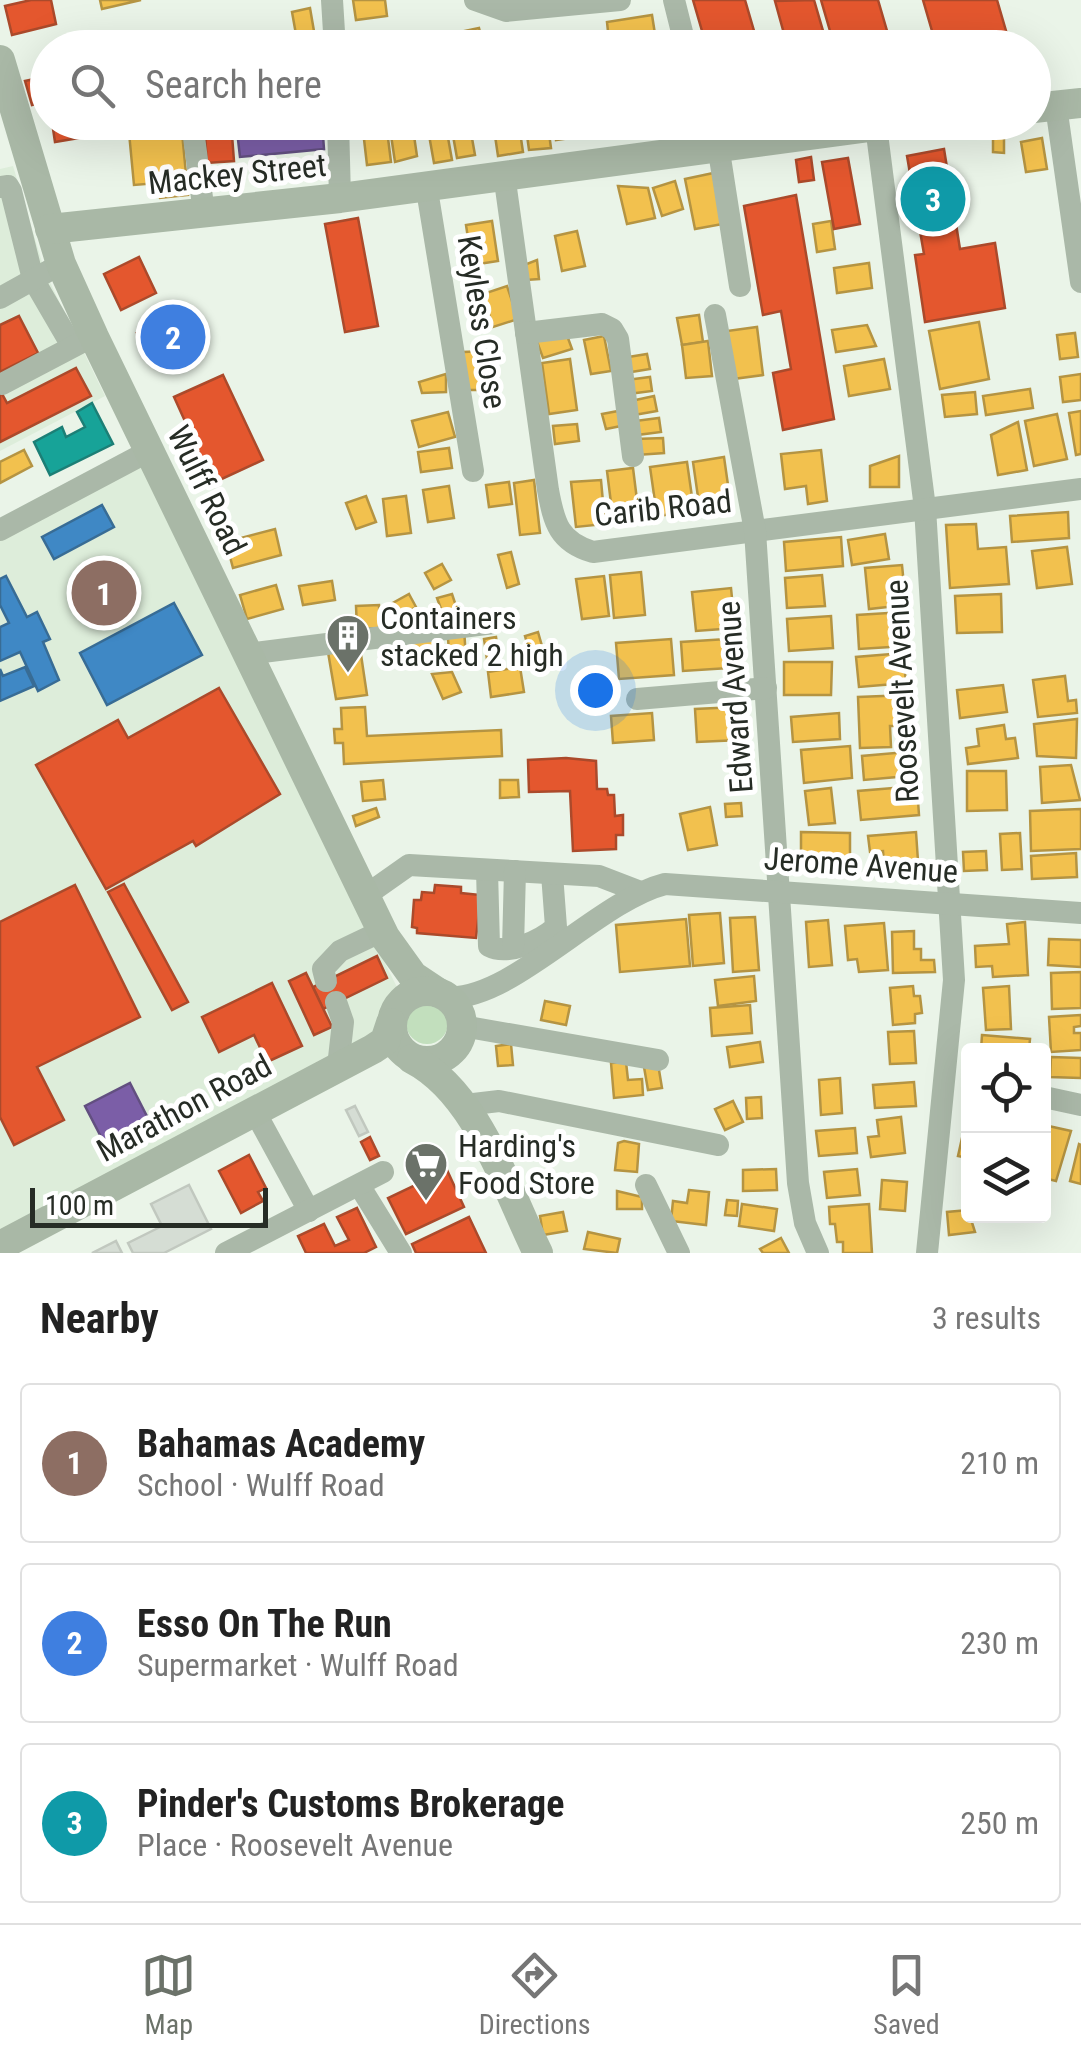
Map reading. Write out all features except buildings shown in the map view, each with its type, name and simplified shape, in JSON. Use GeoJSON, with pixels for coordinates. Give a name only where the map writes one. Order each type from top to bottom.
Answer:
{"type":"FeatureCollection","features":[{"type":"Feature","properties":{"kind":"main road","name":"Wulff Road"},"geometry":{"type":"LineString","coordinates":[[0,60],[8,117],[50,229],[83,342],[149,451],[384,934],[413,976],[454,1014]]}},
{"type":"Feature","properties":{"kind":"main road","name":"Mackey Street"},"geometry":{"type":"LineString","coordinates":[[50,229],[340,198],[700,140]]}},
{"type":"Feature","properties":{"kind":"main road","name":"Wulff Road"},"geometry":{"type":"LineString","coordinates":[[384,934],[397,988],[392,1021]]}},
{"type":"Feature","properties":{"kind":"main road"},"geometry":{"type":"LineString","coordinates":[[454,1014],[414,992],[404,998],[392,1021],[397,1045],[443,1078],[465,1105],[538,1253]]}},
{"type":"Feature","properties":{"kind":"main road"},"geometry":{"type":"LineString","coordinates":[[410,1057],[423,1062],[445,1056],[454,1014]]}},
{"type":"Feature","properties":{"kind":"main road"},"geometry":{"type":"LineString","coordinates":[[454,1014],[456,1066],[465,1105]]}},
{"type":"Feature","properties":{"kind":"main road","name":"Marathon Road"},"geometry":{"type":"LineString","coordinates":[[5,1243],[382,1044],[392,1021]]}},
{"type":"Feature","properties":{"kind":"main road","name":"Marathon Road"},"geometry":{"type":"LineString","coordinates":[[5,1243],[374,1062],[410,1057]]}},
{"type":"Feature","properties":{"kind":"street"},"geometry":{"type":"LineString","coordinates":[[332,0],[334,30]]}},
{"type":"Feature","properties":{"kind":"street"},"geometry":{"type":"LineString","coordinates":[[475,0],[506,10],[620,0]]}},
{"type":"Feature","properties":{"kind":"street"},"geometry":{"type":"LineString","coordinates":[[674,0],[682,30]]}},
{"type":"Feature","properties":{"kind":"street"},"geometry":{"type":"LineString","coordinates":[[1057,105],[1081,282]]}},
{"type":"Feature","properties":{"kind":"street"},"geometry":{"type":"LineString","coordinates":[[194,140],[204,212]]}},
{"type":"Feature","properties":{"kind":"street"},"geometry":{"type":"LineString","coordinates":[[338,140],[340,198]]}},
{"type":"Feature","properties":{"kind":"street"},"geometry":{"type":"LineString","coordinates":[[712,140],[740,286]]}},
{"type":"Feature","properties":{"kind":"street","name":"Roosevelt Avenue"},"geometry":{"type":"LineString","coordinates":[[878,140],[924,508],[954,980],[958,1079],[927,1253]]}},
{"type":"Feature","properties":{"kind":"street","name":"Carib Road"},"geometry":{"type":"LineString","coordinates":[[504,174],[548,490],[560,535],[593,552],[1081,489]]}},
{"type":"Feature","properties":{"kind":"street","name":"Keyless Close"},"geometry":{"type":"LineString","coordinates":[[426,184],[474,471]]}},
{"type":"Feature","properties":{"kind":"street"},"geometry":{"type":"LineString","coordinates":[[0,187],[8,186],[11,191],[33,280],[83,342],[2,384]]}},
{"type":"Feature","properties":{"kind":"street"},"geometry":{"type":"LineString","coordinates":[[0,250],[24,246]]}},
{"type":"Feature","properties":{"kind":"street"},"geometry":{"type":"LineString","coordinates":[[0,298],[61,264]]}},
{"type":"Feature","properties":{"kind":"street","name":"Edward Avenue"},"geometry":{"type":"LineString","coordinates":[[715,316],[756,532],[798,1183],[805,1223],[818,1253]]}},
{"type":"Feature","properties":{"kind":"street"},"geometry":{"type":"LineString","coordinates":[[526,333],[602,324],[612,329],[618,339],[633,456]]}},
{"type":"Feature","properties":{"kind":"street"},"geometry":{"type":"LineString","coordinates":[[0,530],[149,451]]}},
{"type":"Feature","properties":{"kind":"street"},"geometry":{"type":"LineString","coordinates":[[248,654],[494,623]]}},
{"type":"Feature","properties":{"kind":"street"},"geometry":{"type":"LineString","coordinates":[[637,700],[766,688]]}},
{"type":"Feature","properties":{"kind":"street","name":"Jerome Avenue"},"geometry":{"type":"LineString","coordinates":[[365,896],[409,865],[599,876],[638,891]]}},
{"type":"Feature","properties":{"kind":"street"},"geometry":{"type":"LineString","coordinates":[[487,870],[489,946],[500,951],[556,927],[552,874]]}},
{"type":"Feature","properties":{"kind":"street"},"geometry":{"type":"LineString","coordinates":[[513,947],[515,872]]}},
{"type":"Feature","properties":{"kind":"street","name":"Jerome Avenue"},"geometry":{"type":"LineString","coordinates":[[454,1014],[638,891],[664,884],[1081,913]]}},
{"type":"Feature","properties":{"kind":"street"},"geometry":{"type":"LineString","coordinates":[[338,1067],[343,1022],[323,968],[328,958],[384,934]]}},
{"type":"Feature","properties":{"kind":"street"},"geometry":{"type":"LineString","coordinates":[[454,1014],[658,1060]]}},
{"type":"Feature","properties":{"kind":"street"},"geometry":{"type":"LineString","coordinates":[[1051,1099],[1081,1105]]}},
{"type":"Feature","properties":{"kind":"street"},"geometry":{"type":"LineString","coordinates":[[465,1105],[499,1101],[718,1145]]}},
{"type":"Feature","properties":{"kind":"street"},"geometry":{"type":"LineString","coordinates":[[260,1121],[309,1211]]}},
{"type":"Feature","properties":{"kind":"street"},"geometry":{"type":"LineString","coordinates":[[226,1253],[382,1172]]}},
{"type":"Feature","properties":{"kind":"street"},"geometry":{"type":"LineString","coordinates":[[359,1185],[400,1253]]}},
{"type":"Feature","properties":{"kind":"street"},"geometry":{"type":"LineString","coordinates":[[646,1186],[679,1253]]}},
{"type":"Feature","properties":{"kind":"shaded area"},"geometry":{"type":"Polygon","coordinates":[[[13,166],[45,272],[105,396],[0,451],[0,169],[13,166]]]}},
{"type":"Feature","properties":{"kind":"shaded area"},"geometry":{"type":"Polygon","coordinates":[[[143,462],[294,782],[416,1025],[0,1240],[0,537],[143,462]]]}},
{"type":"Feature","properties":{"kind":"green space"},"geometry":{"type":"Polygon","coordinates":[[[427,1002],[442,1008],[448,1023],[442,1038],[427,1044],[412,1038],[406,1023],[412,1008],[427,1002]]]}},
{"type":"Feature","properties":{"kind":"place","name":"Pinder's Customs Brokerage"},"geometry":{"type":"Point","coordinates":[933,199]}},
{"type":"Feature","properties":{"kind":"place","name":"Esso On The Run"},"geometry":{"type":"Point","coordinates":[173,337]}},
{"type":"Feature","properties":{"kind":"place","name":"Bahamas Academy"},"geometry":{"type":"Point","coordinates":[104,593]}},
{"type":"Feature","properties":{"kind":"place","name":"Containers stacked 2 high"},"geometry":{"type":"Point","coordinates":[348,674]}},
{"type":"Feature","properties":{"kind":"place","name":"Harding's Food Store"},"geometry":{"type":"Point","coordinates":[426,1202]}}]}
